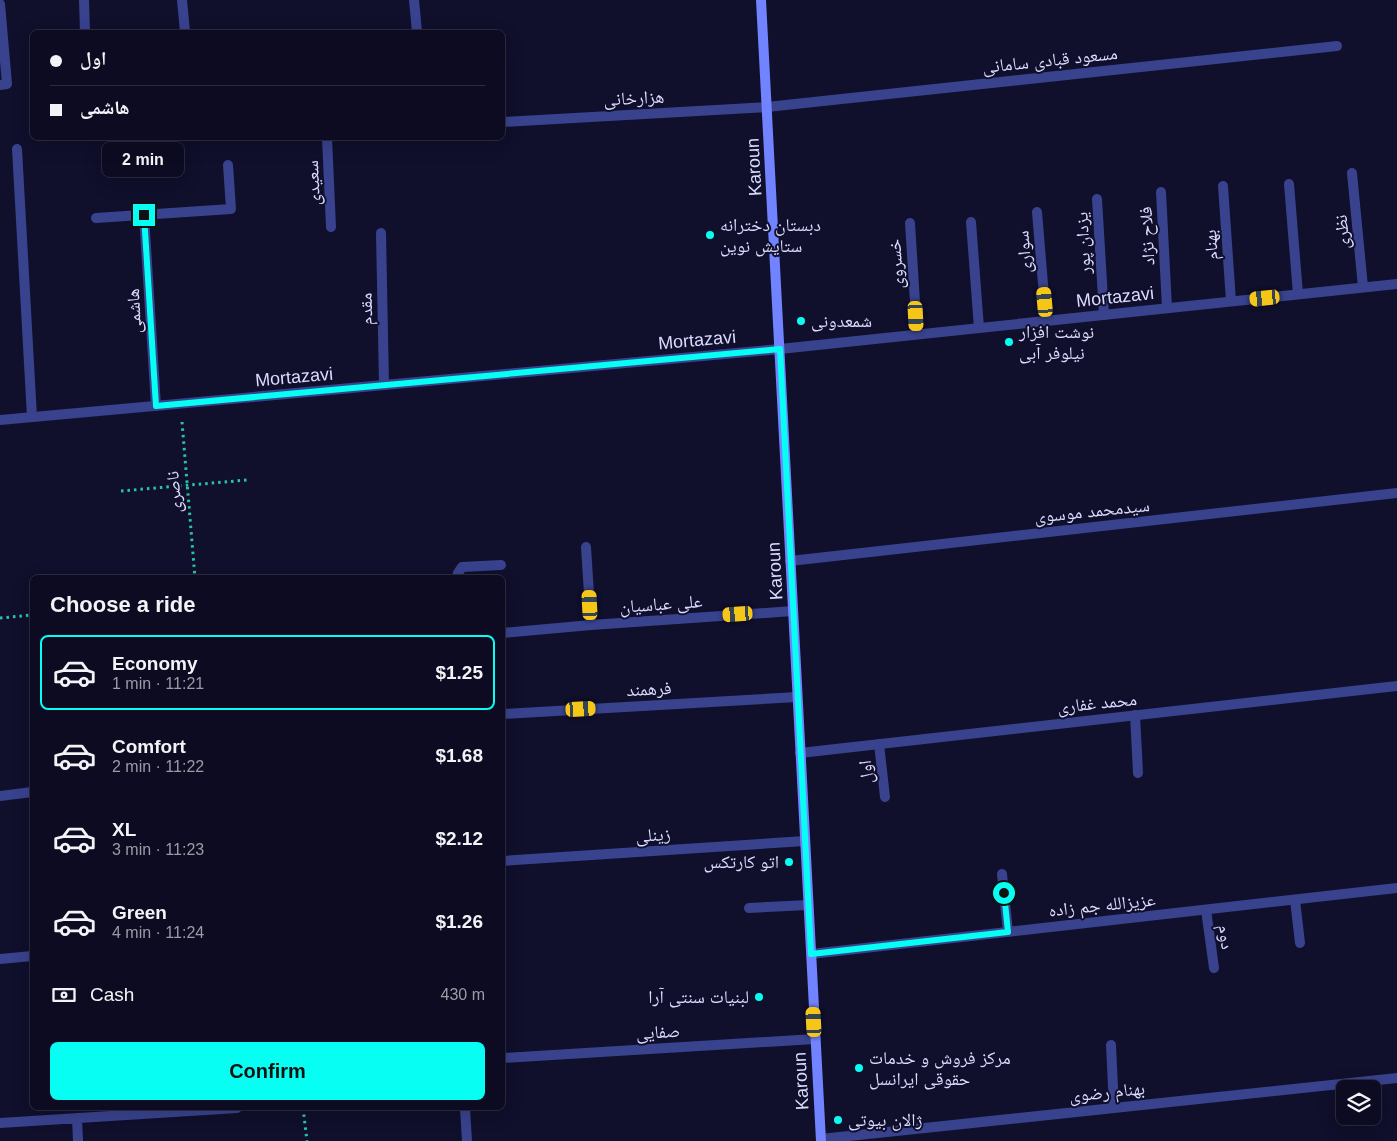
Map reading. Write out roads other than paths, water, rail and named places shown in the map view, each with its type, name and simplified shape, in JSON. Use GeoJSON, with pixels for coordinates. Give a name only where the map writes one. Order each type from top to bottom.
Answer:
{"type":"FeatureCollection","features":[{"type":"Feature","properties":{"kind":"main road","name":"Karoun"},"geometry":{"type":"LineString","coordinates":[[761,0],[821,1140]]}},
{"type":"Feature","properties":{"kind":"street"},"geometry":{"type":"LineString","coordinates":[[0,85],[7,84],[0,3],[6,0]]}},
{"type":"Feature","properties":{"kind":"street"},"geometry":{"type":"LineString","coordinates":[[84,0],[85,30]]}},
{"type":"Feature","properties":{"kind":"street"},"geometry":{"type":"LineString","coordinates":[[182,0],[185,30]]}},
{"type":"Feature","properties":{"kind":"street"},"geometry":{"type":"LineString","coordinates":[[414,0],[417,30]]}},
{"type":"Feature","properties":{"kind":"street","name":"مسعود قبادی سامانی"},"geometry":{"type":"LineString","coordinates":[[767,107],[1337,46]]}},
{"type":"Feature","properties":{"kind":"street","name":"هزارخانی"},"geometry":{"type":"LineString","coordinates":[[505,122],[767,107]]}},
{"type":"Feature","properties":{"kind":"street","name":"سعیدی"},"geometry":{"type":"LineString","coordinates":[[327,140],[332,227]]}},
{"type":"Feature","properties":{"kind":"street"},"geometry":{"type":"LineString","coordinates":[[17,149],[32,417]]}},
{"type":"Feature","properties":{"kind":"street"},"geometry":{"type":"LineString","coordinates":[[96,218],[231,209],[228,165]]}},
{"type":"Feature","properties":{"kind":"street","name":"نظری"},"geometry":{"type":"LineString","coordinates":[[1352,173],[1363,287]]}},
{"type":"Feature","properties":{"kind":"street"},"geometry":{"type":"LineString","coordinates":[[1289,184],[1298,294]]}},
{"type":"Feature","properties":{"kind":"street","name":"بهنام"},"geometry":{"type":"LineString","coordinates":[[1223,186],[1231,301]]}},
{"type":"Feature","properties":{"kind":"street","name":"فلاح نژاد"},"geometry":{"type":"LineString","coordinates":[[1161,192],[1167,308]]}},
{"type":"Feature","properties":{"kind":"street","name":"یزدان پور"},"geometry":{"type":"LineString","coordinates":[[1097,199],[1104,315]]}},
{"type":"Feature","properties":{"kind":"street","name":"سواری"},"geometry":{"type":"LineString","coordinates":[[1037,212],[1046,320]]}},
{"type":"Feature","properties":{"kind":"street","name":"هاشمی"},"geometry":{"type":"LineString","coordinates":[[144,215],[156,406]]}},
{"type":"Feature","properties":{"kind":"street","name":"خسروی"},"geometry":{"type":"LineString","coordinates":[[910,222],[917,334]]}},
{"type":"Feature","properties":{"kind":"street"},"geometry":{"type":"LineString","coordinates":[[971,222],[979,328]]}},
{"type":"Feature","properties":{"kind":"street","name":"مقدم"},"geometry":{"type":"LineString","coordinates":[[381,233],[384,385]]}},
{"type":"Feature","properties":{"kind":"street","name":"Mortazavi"},"geometry":{"type":"LineString","coordinates":[[0,420],[780,349],[1397,284]]}},
{"type":"Feature","properties":{"kind":"street","name":"سیدمحمد موسوی"},"geometry":{"type":"LineString","coordinates":[[790,561],[1397,493]]}},
{"type":"Feature","properties":{"kind":"street"},"geometry":{"type":"LineString","coordinates":[[586,547],[591,625]]}},
{"type":"Feature","properties":{"kind":"street"},"geometry":{"type":"LineString","coordinates":[[458,575],[462,567],[501,566]]}},
{"type":"Feature","properties":{"kind":"street","name":"علی عباسیان"},"geometry":{"type":"LineString","coordinates":[[505,633],[793,611]]}},
{"type":"Feature","properties":{"kind":"street","name":"محمد غفاری"},"geometry":{"type":"LineString","coordinates":[[800,753],[1397,686]]}},
{"type":"Feature","properties":{"kind":"street","name":"فرهمند"},"geometry":{"type":"LineString","coordinates":[[505,714],[798,696]]}},
{"type":"Feature","properties":{"kind":"street"},"geometry":{"type":"LineString","coordinates":[[1136,716],[1138,774]]}},
{"type":"Feature","properties":{"kind":"street","name":"اول"},"geometry":{"type":"LineString","coordinates":[[880,744],[885,797]]}},
{"type":"Feature","properties":{"kind":"street"},"geometry":{"type":"LineString","coordinates":[[0,796],[30,792]]}},
{"type":"Feature","properties":{"kind":"street","name":"زینلی"},"geometry":{"type":"LineString","coordinates":[[505,861],[805,841]]}},
{"type":"Feature","properties":{"kind":"street"},"geometry":{"type":"LineString","coordinates":[[1002,874],[1008,932]]}},
{"type":"Feature","properties":{"kind":"street","name":"عزیزالله جم زاده"},"geometry":{"type":"LineString","coordinates":[[811,954],[1397,888]]}},
{"type":"Feature","properties":{"kind":"street"},"geometry":{"type":"LineString","coordinates":[[1295,900],[1300,943]]}},
{"type":"Feature","properties":{"kind":"street"},"geometry":{"type":"LineString","coordinates":[[749,908],[808,905]]}},
{"type":"Feature","properties":{"kind":"street","name":"دوم"},"geometry":{"type":"LineString","coordinates":[[1206,910],[1214,968]]}},
{"type":"Feature","properties":{"kind":"street"},"geometry":{"type":"LineString","coordinates":[[0,959],[30,956]]}},
{"type":"Feature","properties":{"kind":"street","name":"صفایی"},"geometry":{"type":"LineString","coordinates":[[505,1058],[815,1039]]}},
{"type":"Feature","properties":{"kind":"street"},"geometry":{"type":"LineString","coordinates":[[1111,1045],[1114,1108]]}},
{"type":"Feature","properties":{"kind":"street","name":"بهنام رضوی"},"geometry":{"type":"LineString","coordinates":[[821,1140],[1397,1078]]}},
{"type":"Feature","properties":{"kind":"street"},"geometry":{"type":"LineString","coordinates":[[0,1123],[205,1110]]}},
{"type":"Feature","properties":{"kind":"street"},"geometry":{"type":"LineString","coordinates":[[465,1110],[467,1141]]}},
{"type":"Feature","properties":{"kind":"street"},"geometry":{"type":"LineString","coordinates":[[77,1118],[78,1141]]}},
{"type":"Feature","properties":{"kind":"place","name":"دبستان دخترانه ستایش نوین"},"geometry":{"type":"Point","coordinates":[710,235]}},
{"type":"Feature","properties":{"kind":"place","name":"شمعدونی"},"geometry":{"type":"Point","coordinates":[801,321]}},
{"type":"Feature","properties":{"kind":"place","name":"نوشت افزار نیلوفر آبی"},"geometry":{"type":"Point","coordinates":[1009,342]}},
{"type":"Feature","properties":{"kind":"place","name":"اتو کارتکس"},"geometry":{"type":"Point","coordinates":[789,862]}},
{"type":"Feature","properties":{"kind":"place","name":"لبنیات سنتی آرا"},"geometry":{"type":"Point","coordinates":[759,997]}},
{"type":"Feature","properties":{"kind":"place","name":"مرکز فروش و خدمات حقوقی ایرانسل"},"geometry":{"type":"Point","coordinates":[859,1068]}},
{"type":"Feature","properties":{"kind":"place","name":"ژالان بیوتی"},"geometry":{"type":"Point","coordinates":[838,1120]}}]}
